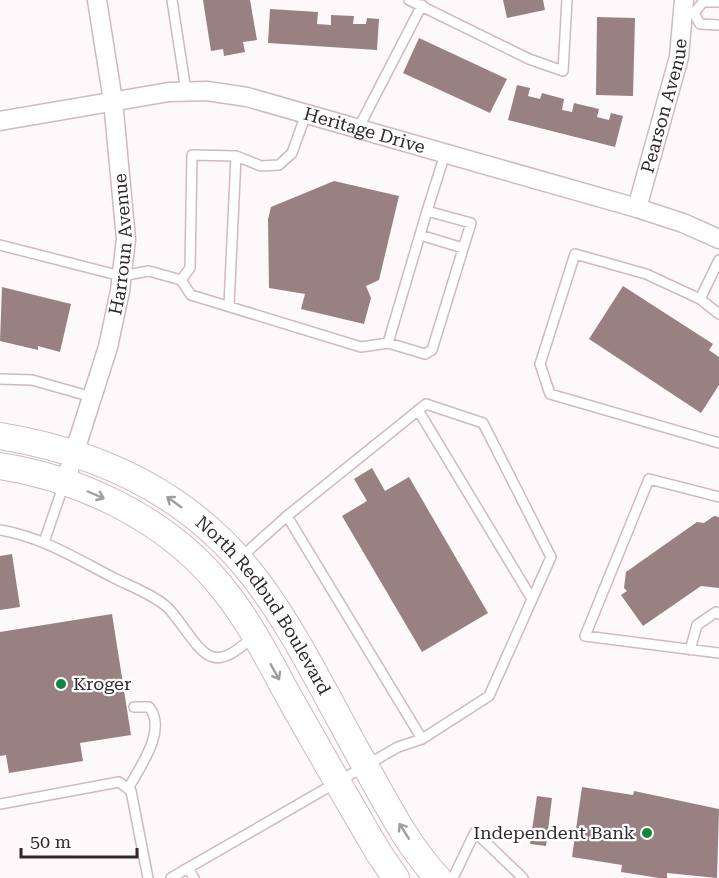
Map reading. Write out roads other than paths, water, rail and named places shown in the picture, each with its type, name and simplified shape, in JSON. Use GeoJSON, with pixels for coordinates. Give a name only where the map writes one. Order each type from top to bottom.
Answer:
{"type":"FeatureCollection","features":[{"type":"Feature","properties":{"kind":"street","name":"Harroun Avenue"},"geometry":{"type":"LineString","coordinates":[[65,482],[108,347],[120,291],[126,239],[114,101],[98,0]]}},
{"type":"Feature","properties":{"kind":"street","name":"Pearson Avenue"},"geometry":{"type":"LineString","coordinates":[[637,208],[679,57],[688,9]]}},
{"type":"Feature","properties":{"kind":"street","name":"Heritage Drive"},"geometry":{"type":"LineString","coordinates":[[0,120],[114,101],[186,92],[207,91],[247,97],[637,208],[683,223],[719,239]]}},
{"type":"Feature","properties":{"kind":"street","name":"North Redbud Boulevard"},"geometry":{"type":"LineString","coordinates":[[0,436],[74,452],[119,469],[166,496],[197,519],[239,559],[278,613],[419,855],[438,878]]}},
{"type":"Feature","properties":{"kind":"street","name":"North Redbud Boulevard"},"geometry":{"type":"LineString","coordinates":[[0,466],[27,470],[65,482],[120,505],[179,545],[213,576],[255,636],[338,783],[396,878]]}},
{"type":"Feature","properties":{"kind":"lane"},"geometry":{"type":"LineString","coordinates":[[172,0],[186,92]]}},
{"type":"Feature","properties":{"kind":"lane"},"geometry":{"type":"LineString","coordinates":[[410,0],[529,59],[563,71],[567,0]]}},
{"type":"Feature","properties":{"kind":"lane"},"geometry":{"type":"LineString","coordinates":[[719,2],[703,2],[688,9],[700,24],[719,25]]}},
{"type":"Feature","properties":{"kind":"lane"},"geometry":{"type":"LineString","coordinates":[[358,129],[422,5]]}},
{"type":"Feature","properties":{"kind":"lane"},"geometry":{"type":"LineString","coordinates":[[181,280],[190,268],[192,155],[236,156],[261,166],[279,165],[292,153],[306,114]]}},
{"type":"Feature","properties":{"kind":"lane"},"geometry":{"type":"LineString","coordinates":[[388,343],[445,154]]}},
{"type":"Feature","properties":{"kind":"lane"},"geometry":{"type":"LineString","coordinates":[[229,306],[236,156]]}},
{"type":"Feature","properties":{"kind":"lane"},"geometry":{"type":"LineString","coordinates":[[0,245],[121,276],[149,271],[181,280],[191,295],[360,346],[388,343],[425,354],[432,350],[471,223],[427,211]]}},
{"type":"Feature","properties":{"kind":"lane"},"geometry":{"type":"LineString","coordinates":[[420,235],[463,248]]}},
{"type":"Feature","properties":{"kind":"lane"},"geometry":{"type":"LineString","coordinates":[[719,314],[700,299],[646,274],[575,254],[540,364],[550,394],[719,443]]}},
{"type":"Feature","properties":{"kind":"lane"},"geometry":{"type":"LineString","coordinates":[[700,299],[719,260]]}},
{"type":"Feature","properties":{"kind":"lane"},"geometry":{"type":"LineString","coordinates":[[0,379],[32,380],[92,397]]}},
{"type":"Feature","properties":{"kind":"lane"},"geometry":{"type":"LineString","coordinates":[[171,878],[398,747],[422,738],[489,696],[551,556],[483,423],[426,404],[287,516],[239,559]]}},
{"type":"Feature","properties":{"kind":"lane"},"geometry":{"type":"LineString","coordinates":[[418,410],[532,599]]}},
{"type":"Feature","properties":{"kind":"lane"},"geometry":{"type":"LineString","coordinates":[[719,497],[649,480],[585,636],[719,653]]}},
{"type":"Feature","properties":{"kind":"lane"},"geometry":{"type":"LineString","coordinates":[[44,542],[65,482]]}},
{"type":"Feature","properties":{"kind":"lane"},"geometry":{"type":"LineString","coordinates":[[287,516],[422,738]]}},
{"type":"Feature","properties":{"kind":"lane"},"geometry":{"type":"LineString","coordinates":[[0,530],[44,542],[165,606],[201,650],[208,655],[216,658],[224,657],[255,636]]}},
{"type":"Feature","properties":{"kind":"lane"},"geometry":{"type":"LineString","coordinates":[[690,650],[697,625],[716,612],[719,614]]}},
{"type":"Feature","properties":{"kind":"lane"},"geometry":{"type":"LineString","coordinates":[[128,789],[155,729],[153,712],[149,707],[134,706]]}},
{"type":"Feature","properties":{"kind":"lane"},"geometry":{"type":"LineString","coordinates":[[0,804],[119,782],[131,791],[148,878]]}},
{"type":"Feature","properties":{"kind":"lane"},"geometry":{"type":"LineString","coordinates":[[453,878],[475,832],[523,878]]}},
{"type":"Feature","properties":{"kind":"lane"},"geometry":{"type":"LineString","coordinates":[[189,868],[194,878]]}},
{"type":"Feature","properties":{"kind":"place","name":"Kroger"},"geometry":{"type":"Point","coordinates":[61,684]}},
{"type":"Feature","properties":{"kind":"place","name":"Independent Bank"},"geometry":{"type":"Point","coordinates":[647,833]}}]}
